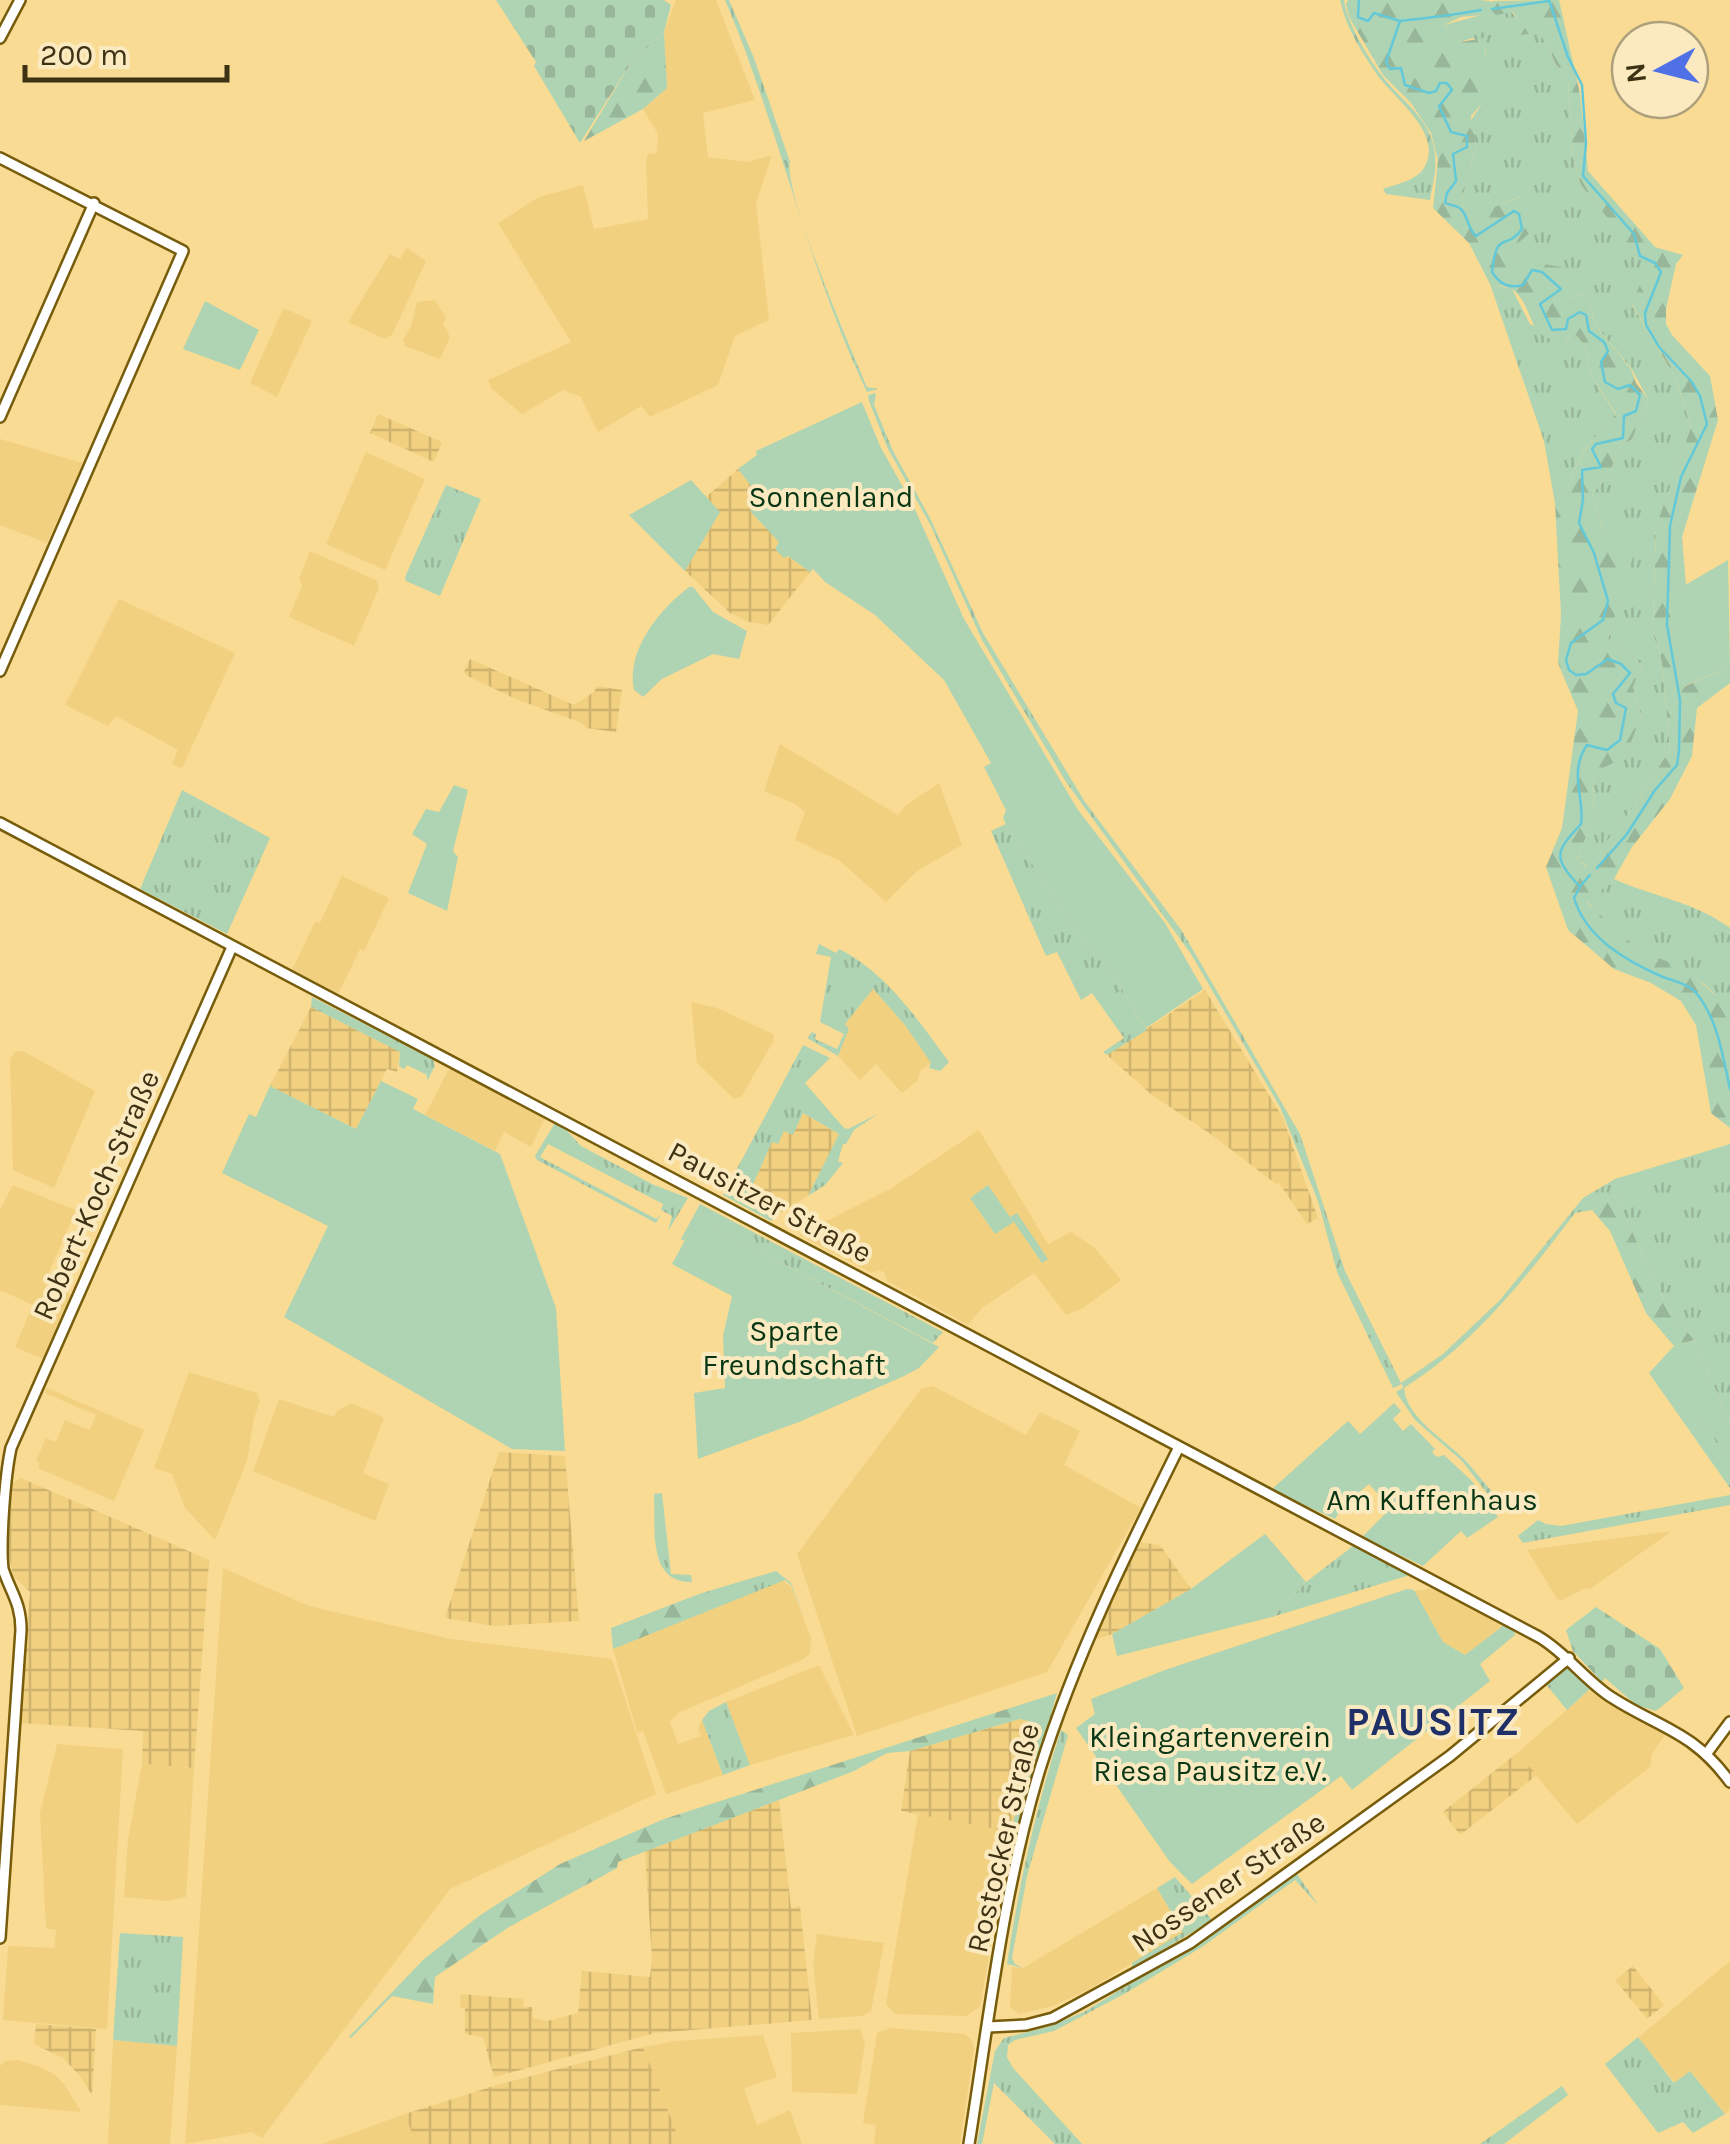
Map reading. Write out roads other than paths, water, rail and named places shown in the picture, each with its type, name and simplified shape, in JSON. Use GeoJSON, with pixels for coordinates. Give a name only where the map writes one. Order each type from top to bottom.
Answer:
{"type":"FeatureCollection","features":[{"type":"Feature","properties":{"kind":"street"},"geometry":{"type":"LineString","coordinates":[[0,38],[20,0]]}},
{"type":"Feature","properties":{"kind":"street"},"geometry":{"type":"LineString","coordinates":[[0,158],[183,251],[0,671]]}},
{"type":"Feature","properties":{"kind":"street"},"geometry":{"type":"LineString","coordinates":[[0,417],[94,204]]}},
{"type":"Feature","properties":{"kind":"street","name":"Pausitzer Straße"},"geometry":{"type":"LineString","coordinates":[[0,822],[1540,1637],[1569,1658],[1607,1695],[1668,1726],[1706,1754],[1730,1782]]}},
{"type":"Feature","properties":{"kind":"street","name":"Robert-Koch-Straße"},"geometry":{"type":"LineString","coordinates":[[0,1938],[21,1630],[18,1600],[4,1572],[1,1553],[4,1461],[232,947]]}},
{"type":"Feature","properties":{"kind":"street","name":"Rostocker Straße"},"geometry":{"type":"LineString","coordinates":[[969,2144],[1024,1836],[1056,1722],[1080,1654],[1179,1447]]}},
{"type":"Feature","properties":{"kind":"street","name":"Nossener Straße"},"geometry":{"type":"LineString","coordinates":[[988,2027],[1026,2025],[1076,2009],[1190,1942],[1439,1765],[1569,1658]]}},
{"type":"Feature","properties":{"kind":"street"},"geometry":{"type":"LineString","coordinates":[[1706,1754],[1730,1722]]}},
{"type":"Feature","properties":{"kind":"waterway"},"geometry":{"type":"LineString","coordinates":[[1359,0],[1358,17],[1368,21],[1374,13],[1400,21],[1386,62],[1390,69],[1401,68],[1405,85],[1429,93],[1436,91],[1440,83],[1447,83],[1452,90],[1439,106],[1451,132],[1467,136],[1467,147],[1453,154],[1456,181],[1445,203],[1461,209],[1476,236],[1514,211],[1519,214],[1522,229],[1499,245],[1492,272],[1509,286],[1523,285],[1532,270],[1542,272],[1561,289],[1540,304],[1552,330],[1566,329],[1568,319],[1580,312],[1586,315],[1589,331],[1604,342],[1608,351],[1601,362],[1605,382],[1618,389],[1630,385],[1640,395],[1636,411],[1624,416],[1623,438],[1596,444],[1592,449],[1601,467],[1582,470],[1579,523],[1594,553],[1608,601],[1603,620],[1571,643],[1566,660],[1569,670],[1576,675],[1586,674],[1608,659],[1630,673],[1613,694],[1616,703],[1626,708],[1620,740],[1607,750],[1587,745],[1581,755],[1581,824],[1560,855],[1565,869],[1580,887],[1574,898],[1580,912],[1598,936],[1635,964],[1697,994],[1715,1027],[1730,1089]]}},
{"type":"Feature","properties":{"kind":"waterway"},"geometry":{"type":"LineString","coordinates":[[1549,0],[1582,85],[1586,143],[1583,176],[1634,234],[1640,256],[1655,263],[1661,272],[1645,313],[1646,325],[1659,347],[1692,382],[1707,424],[1681,477],[1670,526],[1667,625],[1680,700],[1677,765],[1597,868]]}},
{"type":"Feature","properties":{"kind":"waterway"},"geometry":{"type":"LineString","coordinates":[[1492,9],[1548,1]]}},
{"type":"Feature","properties":{"kind":"waterway"},"geometry":{"type":"LineString","coordinates":[[1400,21],[1481,10]]}},
{"type":"Feature","properties":{"kind":"waterway"},"geometry":{"type":"LineString","coordinates":[[1581,885],[1590,875]]}},
{"type":"Feature","properties":{"kind":"district","name":"PAUSITZ"},"geometry":{"type":"Point","coordinates":[1434,1721]}},
{"type":"Feature","properties":{"kind":"park label","name":"Sonnenland"},"geometry":{"type":"Point","coordinates":[831,497]}},
{"type":"Feature","properties":{"kind":"park label","name":"Sparte Freundschaft"},"geometry":{"type":"Point","coordinates":[794,1348]}},
{"type":"Feature","properties":{"kind":"park label","name":"Am Kuffenhaus"},"geometry":{"type":"Point","coordinates":[1432,1500]}},
{"type":"Feature","properties":{"kind":"park label","name":"Kleingartenverein Riesa Pausitz e.V."},"geometry":{"type":"Point","coordinates":[1210,1754]}}]}
